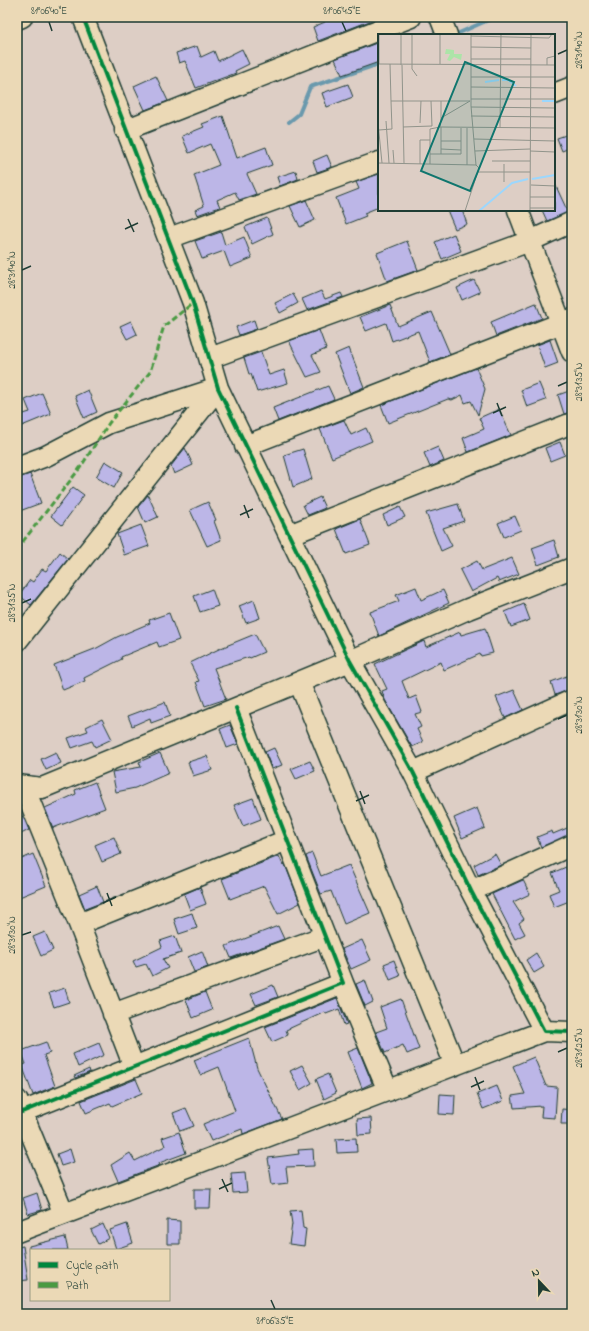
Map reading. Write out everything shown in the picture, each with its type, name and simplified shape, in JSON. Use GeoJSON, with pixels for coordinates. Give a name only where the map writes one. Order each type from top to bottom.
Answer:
{"type":"FeatureCollection","features":[{"type":"Feature","properties":{"kind":"street"},"geometry":{"type":"LineString","coordinates":[[17,19],[22,17]]}},
{"type":"Feature","properties":{"kind":"street"},"geometry":{"type":"LineString","coordinates":[[83,17],[125,130],[169,238],[193,303],[218,388],[350,660],[413,772],[471,890],[544,1031]]}},
{"type":"Feature","properties":{"kind":"street"},"geometry":{"type":"LineString","coordinates":[[125,130],[412,17]]}},
{"type":"Feature","properties":{"kind":"street"},"geometry":{"type":"LineString","coordinates":[[440,17],[447,34]]}},
{"type":"Feature","properties":{"kind":"street"},"geometry":{"type":"LineString","coordinates":[[555,94],[572,87]]}},
{"type":"Feature","properties":{"kind":"street"},"geometry":{"type":"LineString","coordinates":[[169,238],[378,162]]}},
{"type":"Feature","properties":{"kind":"street"},"geometry":{"type":"LineString","coordinates":[[518,211],[566,322],[572,352]]}},
{"type":"Feature","properties":{"kind":"street"},"geometry":{"type":"LineString","coordinates":[[210,358],[530,241],[572,222]]}},
{"type":"Feature","properties":{"kind":"street"},"geometry":{"type":"LineString","coordinates":[[245,446],[566,322]]}},
{"type":"Feature","properties":{"kind":"street"},"geometry":{"type":"LineString","coordinates":[[17,468],[46,456],[109,423],[218,388]]}},
{"type":"Feature","properties":{"kind":"street"},"geometry":{"type":"LineString","coordinates":[[17,642],[218,388]]}},
{"type":"Feature","properties":{"kind":"street"},"geometry":{"type":"LineString","coordinates":[[289,535],[572,423]]}},
{"type":"Feature","properties":{"kind":"street"},"geometry":{"type":"LineString","coordinates":[[134,1067],[79,924],[20,786],[42,788],[299,682],[468,609],[572,568]]}},
{"type":"Feature","properties":{"kind":"street"},"geometry":{"type":"LineString","coordinates":[[299,682],[455,1065]]}},
{"type":"Feature","properties":{"kind":"street"},"geometry":{"type":"LineString","coordinates":[[413,772],[572,700]]}},
{"type":"Feature","properties":{"kind":"street"},"geometry":{"type":"LineString","coordinates":[[236,708],[343,983],[388,1091]]}},
{"type":"Feature","properties":{"kind":"street"},"geometry":{"type":"LineString","coordinates":[[79,924],[287,840]]}},
{"type":"Feature","properties":{"kind":"street"},"geometry":{"type":"LineString","coordinates":[[471,890],[572,845]]}},
{"type":"Feature","properties":{"kind":"street"},"geometry":{"type":"LineString","coordinates":[[113,1014],[325,936]]}},
{"type":"Feature","properties":{"kind":"street"},"geometry":{"type":"LineString","coordinates":[[64,1214],[19,1106],[134,1067],[343,983]]}},
{"type":"Feature","properties":{"kind":"street"},"geometry":{"type":"LineString","coordinates":[[17,1232],[544,1031],[572,1032]]}},
{"type":"Feature","properties":{"kind":"building"},"geometry":{"type":"Polygon","coordinates":[[[323,17],[380,17],[318,41],[313,27],[325,22],[323,17]]]}},
{"type":"Feature","properties":{"kind":"building"},"geometry":{"type":"Polygon","coordinates":[[[378,42],[378,62],[342,75],[335,59],[378,42]]]}},
{"type":"Feature","properties":{"kind":"building"},"geometry":{"type":"Polygon","coordinates":[[[197,46],[201,57],[214,51],[218,61],[242,49],[249,64],[235,71],[236,73],[196,88],[185,61],[179,63],[176,53],[197,46]]]}},
{"type":"Feature","properties":{"kind":"building"},"geometry":{"type":"Polygon","coordinates":[[[156,76],[168,101],[145,110],[134,86],[156,76]]]}},
{"type":"Feature","properties":{"kind":"building"},"geometry":{"type":"Polygon","coordinates":[[[348,84],[353,97],[327,107],[322,93],[348,84]]]}},
{"type":"Feature","properties":{"kind":"building"},"geometry":{"type":"Polygon","coordinates":[[[223,116],[237,158],[266,147],[272,165],[247,174],[256,194],[239,200],[235,192],[217,200],[220,207],[197,215],[195,210],[204,206],[194,175],[219,165],[210,144],[189,153],[182,136],[204,127],[202,124],[223,116]]]}},
{"type":"Feature","properties":{"kind":"building"},"geometry":{"type":"Polygon","coordinates":[[[572,133],[572,147],[562,151],[557,138],[572,133]]]}},
{"type":"Feature","properties":{"kind":"building"},"geometry":{"type":"Polygon","coordinates":[[[327,155],[332,167],[317,172],[313,161],[327,155]]]}},
{"type":"Feature","properties":{"kind":"building"},"geometry":{"type":"Polygon","coordinates":[[[296,171],[298,179],[280,186],[277,177],[296,171]]]}},
{"type":"Feature","properties":{"kind":"building"},"geometry":{"type":"Polygon","coordinates":[[[378,174],[378,207],[364,213],[366,216],[346,224],[336,198],[359,189],[356,182],[378,174]]]}},
{"type":"Feature","properties":{"kind":"building"},"geometry":{"type":"Polygon","coordinates":[[[555,184],[567,210],[572,211],[547,221],[542,211],[555,211],[555,184]]]}},
{"type":"Feature","properties":{"kind":"building"},"geometry":{"type":"Polygon","coordinates":[[[306,200],[315,220],[300,227],[290,206],[306,200]]]}},
{"type":"Feature","properties":{"kind":"building"},"geometry":{"type":"Polygon","coordinates":[[[447,211],[462,211],[467,224],[455,229],[447,211]]]}},
{"type":"Feature","properties":{"kind":"building"},"geometry":{"type":"Polygon","coordinates":[[[267,218],[273,234],[252,244],[245,227],[267,218]]]}},
{"type":"Feature","properties":{"kind":"building"},"geometry":{"type":"Polygon","coordinates":[[[221,232],[225,245],[244,237],[252,258],[230,267],[224,251],[202,259],[195,241],[221,232]]]}},
{"type":"Feature","properties":{"kind":"building"},"geometry":{"type":"Polygon","coordinates":[[[454,234],[461,251],[442,259],[435,242],[454,234]]]}},
{"type":"Feature","properties":{"kind":"building"},"geometry":{"type":"Polygon","coordinates":[[[407,241],[418,270],[387,281],[377,253],[407,241]]]}},
{"type":"Feature","properties":{"kind":"building"},"geometry":{"type":"Polygon","coordinates":[[[474,280],[480,292],[462,300],[457,288],[474,280]]]}},
{"type":"Feature","properties":{"kind":"building"},"geometry":{"type":"Polygon","coordinates":[[[321,291],[325,299],[341,293],[343,297],[307,310],[302,299],[321,291]]]}},
{"type":"Feature","properties":{"kind":"building"},"geometry":{"type":"Polygon","coordinates":[[[293,294],[298,303],[280,313],[275,303],[293,294]]]}},
{"type":"Feature","properties":{"kind":"building"},"geometry":{"type":"Polygon","coordinates":[[[536,303],[542,318],[496,336],[491,322],[536,303]]]}},
{"type":"Feature","properties":{"kind":"building"},"geometry":{"type":"Polygon","coordinates":[[[390,305],[398,326],[432,312],[450,354],[430,362],[418,331],[392,341],[386,323],[366,331],[360,317],[390,305]]]}},
{"type":"Feature","properties":{"kind":"building"},"geometry":{"type":"Polygon","coordinates":[[[254,320],[257,329],[239,335],[236,327],[254,320]]]}},
{"type":"Feature","properties":{"kind":"building"},"geometry":{"type":"Polygon","coordinates":[[[131,321],[137,334],[127,339],[120,326],[131,321]]]}},
{"type":"Feature","properties":{"kind":"building"},"geometry":{"type":"Polygon","coordinates":[[[319,330],[326,349],[312,355],[321,372],[307,377],[289,341],[319,330]]]}},
{"type":"Feature","properties":{"kind":"building"},"geometry":{"type":"Polygon","coordinates":[[[550,340],[558,363],[545,368],[537,345],[550,340]]]}},
{"type":"Feature","properties":{"kind":"building"},"geometry":{"type":"Polygon","coordinates":[[[349,348],[364,387],[350,393],[335,354],[349,348]]]}},
{"type":"Feature","properties":{"kind":"building"},"geometry":{"type":"Polygon","coordinates":[[[261,352],[269,375],[284,370],[288,383],[257,392],[244,358],[261,352]]]}},
{"type":"Feature","properties":{"kind":"building"},"geometry":{"type":"Polygon","coordinates":[[[476,368],[485,389],[478,415],[471,401],[465,403],[462,395],[452,400],[448,399],[388,423],[381,405],[476,368]]]}},
{"type":"Feature","properties":{"kind":"building"},"geometry":{"type":"Polygon","coordinates":[[[539,383],[546,400],[527,407],[521,390],[539,383]]]}},
{"type":"Feature","properties":{"kind":"building"},"geometry":{"type":"Polygon","coordinates":[[[328,386],[334,399],[278,421],[273,408],[328,386]]]}},
{"type":"Feature","properties":{"kind":"building"},"geometry":{"type":"Polygon","coordinates":[[[88,390],[97,412],[84,418],[75,396],[88,390]]]}},
{"type":"Feature","properties":{"kind":"building"},"geometry":{"type":"Polygon","coordinates":[[[572,390],[572,412],[564,414],[558,395],[572,390]]]}},
{"type":"Feature","properties":{"kind":"building"},"geometry":{"type":"Polygon","coordinates":[[[42,393],[51,414],[17,428],[17,416],[30,412],[25,400],[42,393]]]}},
{"type":"Feature","properties":{"kind":"building"},"geometry":{"type":"Polygon","coordinates":[[[499,409],[511,435],[468,452],[463,438],[484,429],[479,418],[499,409]]]}},
{"type":"Feature","properties":{"kind":"building"},"geometry":{"type":"Polygon","coordinates":[[[344,420],[351,435],[366,428],[372,441],[332,458],[320,429],[344,420]]]}},
{"type":"Feature","properties":{"kind":"building"},"geometry":{"type":"Polygon","coordinates":[[[560,442],[565,455],[550,461],[545,448],[560,442]]]}},
{"type":"Feature","properties":{"kind":"building"},"geometry":{"type":"Polygon","coordinates":[[[438,447],[444,461],[430,467],[424,453],[438,447]]]}},
{"type":"Feature","properties":{"kind":"building"},"geometry":{"type":"Polygon","coordinates":[[[185,448],[193,465],[174,474],[171,466],[185,448]]]}},
{"type":"Feature","properties":{"kind":"building"},"geometry":{"type":"Polygon","coordinates":[[[303,449],[312,479],[293,487],[284,455],[303,449]]]}},
{"type":"Feature","properties":{"kind":"building"},"geometry":{"type":"Polygon","coordinates":[[[105,461],[123,472],[114,488],[96,477],[105,461]]]}},
{"type":"Feature","properties":{"kind":"building"},"geometry":{"type":"Polygon","coordinates":[[[30,474],[41,503],[17,512],[17,478],[30,474]]]}},
{"type":"Feature","properties":{"kind":"building"},"geometry":{"type":"Polygon","coordinates":[[[73,487],[84,495],[62,525],[51,516],[73,487]]]}},
{"type":"Feature","properties":{"kind":"building"},"geometry":{"type":"Polygon","coordinates":[[[148,495],[158,517],[145,523],[138,507],[148,495]]]}},
{"type":"Feature","properties":{"kind":"building"},"geometry":{"type":"Polygon","coordinates":[[[320,497],[325,508],[308,515],[303,505],[320,497]]]}},
{"type":"Feature","properties":{"kind":"building"},"geometry":{"type":"Polygon","coordinates":[[[208,502],[216,520],[214,521],[221,540],[207,546],[190,510],[208,502]]]}},
{"type":"Feature","properties":{"kind":"building"},"geometry":{"type":"Polygon","coordinates":[[[458,504],[464,521],[443,528],[452,546],[441,551],[426,513],[458,504]]]}},
{"type":"Feature","properties":{"kind":"building"},"geometry":{"type":"Polygon","coordinates":[[[400,507],[405,517],[387,525],[383,515],[400,507]]]}},
{"type":"Feature","properties":{"kind":"building"},"geometry":{"type":"Polygon","coordinates":[[[515,516],[521,530],[504,537],[498,523],[515,516]]]}},
{"type":"Feature","properties":{"kind":"building"},"geometry":{"type":"Polygon","coordinates":[[[360,519],[370,545],[346,554],[336,529],[360,519]]]}},
{"type":"Feature","properties":{"kind":"building"},"geometry":{"type":"Polygon","coordinates":[[[141,525],[149,546],[124,555],[117,534],[141,525]]]}},
{"type":"Feature","properties":{"kind":"building"},"geometry":{"type":"Polygon","coordinates":[[[554,540],[559,557],[538,565],[532,548],[554,540]]]}},
{"type":"Feature","properties":{"kind":"building"},"geometry":{"type":"Polygon","coordinates":[[[60,552],[68,559],[31,605],[19,595],[30,580],[33,582],[42,569],[46,571],[60,552]]]}},
{"type":"Feature","properties":{"kind":"building"},"geometry":{"type":"Polygon","coordinates":[[[512,558],[519,574],[499,582],[497,578],[471,592],[460,570],[477,561],[482,570],[512,558]]]}},
{"type":"Feature","properties":{"kind":"building"},"geometry":{"type":"Polygon","coordinates":[[[416,587],[421,600],[443,590],[449,603],[379,636],[370,612],[399,601],[396,595],[416,587]]]}},
{"type":"Feature","properties":{"kind":"building"},"geometry":{"type":"Polygon","coordinates":[[[212,589],[218,606],[200,612],[194,596],[212,589]]]}},
{"type":"Feature","properties":{"kind":"building"},"geometry":{"type":"Polygon","coordinates":[[[254,600],[260,618],[246,623],[239,606],[254,600]]]}},
{"type":"Feature","properties":{"kind":"building"},"geometry":{"type":"Polygon","coordinates":[[[524,604],[530,620],[511,627],[505,612],[524,604]]]}},
{"type":"Feature","properties":{"kind":"building"},"geometry":{"type":"Polygon","coordinates":[[[169,613],[179,640],[159,647],[157,642],[121,657],[122,659],[84,678],[85,681],[63,690],[54,665],[97,648],[117,637],[150,623],[149,620],[169,613]]]}},
{"type":"Feature","properties":{"kind":"building"},"geometry":{"type":"Polygon","coordinates":[[[485,628],[493,653],[481,656],[480,654],[444,670],[441,662],[402,681],[409,699],[416,696],[422,712],[415,714],[421,727],[417,729],[423,742],[412,747],[385,700],[382,691],[387,689],[375,664],[424,641],[426,647],[460,632],[461,635],[485,628]]]}},
{"type":"Feature","properties":{"kind":"building"},"geometry":{"type":"Polygon","coordinates":[[[255,634],[264,652],[250,658],[249,657],[214,668],[226,699],[205,706],[196,682],[199,681],[190,663],[255,634]]]}},
{"type":"Feature","properties":{"kind":"building"},"geometry":{"type":"Polygon","coordinates":[[[572,674],[572,689],[555,695],[551,682],[572,674]]]}},
{"type":"Feature","properties":{"kind":"building"},"geometry":{"type":"Polygon","coordinates":[[[514,690],[523,710],[505,718],[496,697],[514,690]]]}},
{"type":"Feature","properties":{"kind":"building"},"geometry":{"type":"Polygon","coordinates":[[[165,702],[170,716],[151,723],[150,718],[132,726],[128,716],[165,702]]]}},
{"type":"Feature","properties":{"kind":"building"},"geometry":{"type":"Polygon","coordinates":[[[102,719],[112,739],[95,747],[92,741],[72,748],[68,738],[88,731],[86,727],[102,719]]]}},
{"type":"Feature","properties":{"kind":"building"},"geometry":{"type":"Polygon","coordinates":[[[230,725],[238,744],[227,748],[220,729],[230,725]]]}},
{"type":"Feature","properties":{"kind":"building"},"geometry":{"type":"Polygon","coordinates":[[[274,748],[282,765],[272,769],[265,752],[274,748]]]}},
{"type":"Feature","properties":{"kind":"building"},"geometry":{"type":"Polygon","coordinates":[[[56,752],[61,763],[46,770],[41,759],[56,752]]]}},
{"type":"Feature","properties":{"kind":"building"},"geometry":{"type":"Polygon","coordinates":[[[160,753],[169,773],[135,788],[116,792],[112,772],[141,767],[139,762],[160,753]]]}},
{"type":"Feature","properties":{"kind":"building"},"geometry":{"type":"Polygon","coordinates":[[[207,756],[212,770],[193,776],[188,762],[207,756]]]}},
{"type":"Feature","properties":{"kind":"building"},"geometry":{"type":"Polygon","coordinates":[[[310,761],[315,771],[296,779],[291,769],[310,761]]]}},
{"type":"Feature","properties":{"kind":"building"},"geometry":{"type":"Polygon","coordinates":[[[95,782],[105,808],[53,828],[45,808],[76,794],[75,790],[95,782]]]}},
{"type":"Feature","properties":{"kind":"building"},"geometry":{"type":"Polygon","coordinates":[[[253,798],[261,819],[243,826],[234,805],[253,798]]]}},
{"type":"Feature","properties":{"kind":"building"},"geometry":{"type":"Polygon","coordinates":[[[477,808],[485,828],[462,838],[454,818],[477,808]]]}},
{"type":"Feature","properties":{"kind":"building"},"geometry":{"type":"Polygon","coordinates":[[[23,816],[29,830],[17,836],[17,819],[23,816]]]}},
{"type":"Feature","properties":{"kind":"building"},"geometry":{"type":"Polygon","coordinates":[[[572,826],[572,834],[541,847],[537,837],[552,831],[553,834],[572,826]]]}},
{"type":"Feature","properties":{"kind":"building"},"geometry":{"type":"Polygon","coordinates":[[[114,837],[121,854],[102,862],[95,845],[114,837]]]}},
{"type":"Feature","properties":{"kind":"building"},"geometry":{"type":"Polygon","coordinates":[[[312,853],[321,876],[349,865],[370,913],[344,924],[331,891],[321,894],[306,856],[312,853]]]}},
{"type":"Feature","properties":{"kind":"building"},"geometry":{"type":"Polygon","coordinates":[[[33,854],[46,886],[17,898],[17,861],[33,854]]]}},
{"type":"Feature","properties":{"kind":"building"},"geometry":{"type":"Polygon","coordinates":[[[495,854],[501,865],[478,875],[474,865],[495,854]]]}},
{"type":"Feature","properties":{"kind":"building"},"geometry":{"type":"Polygon","coordinates":[[[279,856],[283,865],[285,864],[300,903],[278,914],[264,886],[230,899],[222,879],[279,856]]]}},
{"type":"Feature","properties":{"kind":"building"},"geometry":{"type":"Polygon","coordinates":[[[566,867],[572,881],[572,900],[554,907],[549,894],[559,890],[552,873],[566,867]]]}},
{"type":"Feature","properties":{"kind":"building"},"geometry":{"type":"Polygon","coordinates":[[[523,880],[530,894],[513,902],[524,919],[519,923],[525,934],[515,939],[492,894],[523,880]]]}},
{"type":"Feature","properties":{"kind":"building"},"geometry":{"type":"Polygon","coordinates":[[[97,886],[103,902],[85,909],[79,894],[97,886]]]}},
{"type":"Feature","properties":{"kind":"building"},"geometry":{"type":"Polygon","coordinates":[[[200,887],[206,904],[190,910],[184,894],[200,887]]]}},
{"type":"Feature","properties":{"kind":"building"},"geometry":{"type":"Polygon","coordinates":[[[192,913],[197,928],[179,934],[174,919],[192,913]]]}},
{"type":"Feature","properties":{"kind":"building"},"geometry":{"type":"Polygon","coordinates":[[[278,926],[284,939],[231,958],[226,946],[278,926]]]}},
{"type":"Feature","properties":{"kind":"building"},"geometry":{"type":"Polygon","coordinates":[[[45,932],[53,950],[41,956],[33,937],[45,932]]]}},
{"type":"Feature","properties":{"kind":"building"},"geometry":{"type":"Polygon","coordinates":[[[175,936],[181,953],[163,959],[168,968],[152,976],[146,964],[136,967],[133,961],[162,947],[160,941],[175,936]]]}},
{"type":"Feature","properties":{"kind":"building"},"geometry":{"type":"Polygon","coordinates":[[[362,940],[371,960],[351,969],[342,949],[362,940]]]}},
{"type":"Feature","properties":{"kind":"building"},"geometry":{"type":"Polygon","coordinates":[[[202,951],[208,967],[194,972],[188,957],[202,951]]]}},
{"type":"Feature","properties":{"kind":"building"},"geometry":{"type":"Polygon","coordinates":[[[536,953],[544,967],[534,973],[526,960],[536,953]]]}},
{"type":"Feature","properties":{"kind":"building"},"geometry":{"type":"Polygon","coordinates":[[[394,960],[400,976],[390,980],[384,964],[394,960]]]}},
{"type":"Feature","properties":{"kind":"building"},"geometry":{"type":"Polygon","coordinates":[[[365,980],[373,1002],[365,1006],[356,984],[365,980]]]}},
{"type":"Feature","properties":{"kind":"building"},"geometry":{"type":"Polygon","coordinates":[[[273,985],[278,997],[256,1005],[251,994],[273,985]]]}},
{"type":"Feature","properties":{"kind":"building"},"geometry":{"type":"Polygon","coordinates":[[[65,988],[69,1002],[54,1007],[49,993],[65,988]]]}},
{"type":"Feature","properties":{"kind":"building"},"geometry":{"type":"Polygon","coordinates":[[[205,992],[212,1010],[193,1018],[186,1000],[205,992]]]}},
{"type":"Feature","properties":{"kind":"building"},"geometry":{"type":"Polygon","coordinates":[[[337,998],[347,1024],[344,1025],[339,1009],[326,1014],[325,1012],[286,1030],[288,1035],[272,1042],[265,1027],[337,998]]]}},
{"type":"Feature","properties":{"kind":"building"},"geometry":{"type":"Polygon","coordinates":[[[401,999],[419,1049],[407,1054],[403,1045],[385,1053],[376,1032],[387,1028],[380,1007],[401,999]]]}},
{"type":"Feature","properties":{"kind":"building"},"geometry":{"type":"Polygon","coordinates":[[[249,1038],[257,1068],[282,1119],[243,1134],[242,1129],[211,1141],[203,1124],[235,1111],[219,1067],[200,1075],[194,1060],[249,1038]]]}},
{"type":"Feature","properties":{"kind":"building"},"geometry":{"type":"Polygon","coordinates":[[[46,1042],[50,1053],[44,1055],[55,1086],[33,1095],[22,1065],[26,1064],[21,1051],[46,1042]]]}},
{"type":"Feature","properties":{"kind":"building"},"geometry":{"type":"Polygon","coordinates":[[[99,1043],[104,1055],[78,1067],[73,1054],[99,1043]]]}},
{"type":"Feature","properties":{"kind":"building"},"geometry":{"type":"Polygon","coordinates":[[[358,1048],[372,1083],[362,1088],[348,1052],[358,1048]]]}},
{"type":"Feature","properties":{"kind":"building"},"geometry":{"type":"Polygon","coordinates":[[[534,1057],[546,1086],[557,1087],[555,1118],[541,1117],[542,1106],[514,1108],[512,1096],[525,1094],[513,1066],[534,1057]]]}},
{"type":"Feature","properties":{"kind":"building"},"geometry":{"type":"Polygon","coordinates":[[[302,1065],[312,1083],[300,1090],[290,1071],[302,1065]]]}},
{"type":"Feature","properties":{"kind":"building"},"geometry":{"type":"Polygon","coordinates":[[[89,1069],[90,1072],[75,1078],[74,1076],[89,1069]]]}},
{"type":"Feature","properties":{"kind":"building"},"geometry":{"type":"Polygon","coordinates":[[[328,1074],[336,1093],[324,1099],[316,1079],[328,1074]]]}},
{"type":"Feature","properties":{"kind":"building"},"geometry":{"type":"Polygon","coordinates":[[[136,1079],[142,1093],[112,1106],[110,1103],[86,1113],[81,1101],[136,1079]]]}},
{"type":"Feature","properties":{"kind":"building"},"geometry":{"type":"Polygon","coordinates":[[[497,1086],[503,1101],[483,1109],[477,1094],[497,1086]]]}},
{"type":"Feature","properties":{"kind":"building"},"geometry":{"type":"Polygon","coordinates":[[[440,1094],[455,1095],[454,1115],[439,1114],[440,1094]]]}},
{"type":"Feature","properties":{"kind":"building"},"geometry":{"type":"Polygon","coordinates":[[[186,1108],[194,1126],[180,1131],[173,1113],[186,1108]]]}},
{"type":"Feature","properties":{"kind":"building"},"geometry":{"type":"Polygon","coordinates":[[[562,1109],[572,1110],[572,1124],[561,1124],[562,1109]]]}},
{"type":"Feature","properties":{"kind":"building"},"geometry":{"type":"Polygon","coordinates":[[[371,1118],[372,1134],[358,1135],[357,1119],[371,1118]]]}},
{"type":"Feature","properties":{"kind":"building"},"geometry":{"type":"Polygon","coordinates":[[[179,1132],[186,1153],[118,1181],[111,1165],[130,1153],[135,1161],[165,1146],[162,1138],[179,1132]]]}},
{"type":"Feature","properties":{"kind":"building"},"geometry":{"type":"Polygon","coordinates":[[[356,1138],[357,1152],[337,1153],[336,1139],[356,1138]]]}},
{"type":"Feature","properties":{"kind":"building"},"geometry":{"type":"Polygon","coordinates":[[[70,1149],[74,1162],[61,1166],[57,1154],[70,1149]]]}},
{"type":"Feature","properties":{"kind":"building"},"geometry":{"type":"Polygon","coordinates":[[[313,1149],[314,1166],[286,1167],[288,1183],[272,1185],[268,1158],[299,1154],[298,1150],[313,1149]]]}},
{"type":"Feature","properties":{"kind":"building"},"geometry":{"type":"Polygon","coordinates":[[[245,1173],[247,1192],[233,1193],[231,1174],[245,1173]]]}},
{"type":"Feature","properties":{"kind":"building"},"geometry":{"type":"Polygon","coordinates":[[[194,1189],[211,1189],[210,1208],[194,1208],[194,1189]]]}},
{"type":"Feature","properties":{"kind":"building"},"geometry":{"type":"Polygon","coordinates":[[[37,1193],[42,1210],[28,1214],[23,1198],[37,1193]]]}},
{"type":"Feature","properties":{"kind":"building"},"geometry":{"type":"Polygon","coordinates":[[[301,1210],[303,1228],[306,1229],[304,1246],[289,1244],[292,1224],[290,1211],[301,1210]]]}},
{"type":"Feature","properties":{"kind":"building"},"geometry":{"type":"Polygon","coordinates":[[[167,1220],[180,1221],[180,1244],[167,1244],[167,1220]]]}},
{"type":"Feature","properties":{"kind":"building"},"geometry":{"type":"Polygon","coordinates":[[[103,1224],[109,1238],[98,1244],[91,1230],[103,1224]]]}},
{"type":"Feature","properties":{"kind":"building"},"geometry":{"type":"Polygon","coordinates":[[[127,1224],[133,1243],[116,1249],[110,1230],[127,1224]]]}},
{"type":"Feature","properties":{"kind":"building"},"geometry":{"type":"Polygon","coordinates":[[[65,1237],[68,1249],[29,1250],[29,1246],[65,1237]]]}},
{"type":"Feature","properties":{"kind":"building"},"geometry":{"type":"Polygon","coordinates":[[[23,1246],[28,1280],[17,1281],[17,1247],[23,1246]]]}},
{"type":"Feature","properties":{"kind":"waterway"},"geometry":{"type":"LineString","coordinates":[[459,33],[495,17]]}},
{"type":"Feature","properties":{"kind":"waterway"},"geometry":{"type":"LineString","coordinates":[[563,17],[572,19]]}},
{"type":"Feature","properties":{"kind":"waterway"},"geometry":{"type":"LineString","coordinates":[[289,122],[299,114],[310,87],[378,64]]}},
{"type":"Feature","properties":{"kind":"marked path"},"geometry":{"type":"LineString","coordinates":[[17,549],[80,468],[109,423],[150,372],[164,326],[193,303]]}},
{"type":"Feature","properties":{"kind":"cycle path"},"geometry":{"type":"LineString","coordinates":[[83,17],[193,303],[218,388],[350,661],[413,772],[471,891],[544,1031],[572,1032]]}},
{"type":"Feature","properties":{"kind":"cycle path"},"geometry":{"type":"LineString","coordinates":[[22,1112],[343,983],[236,708]]}}]}
